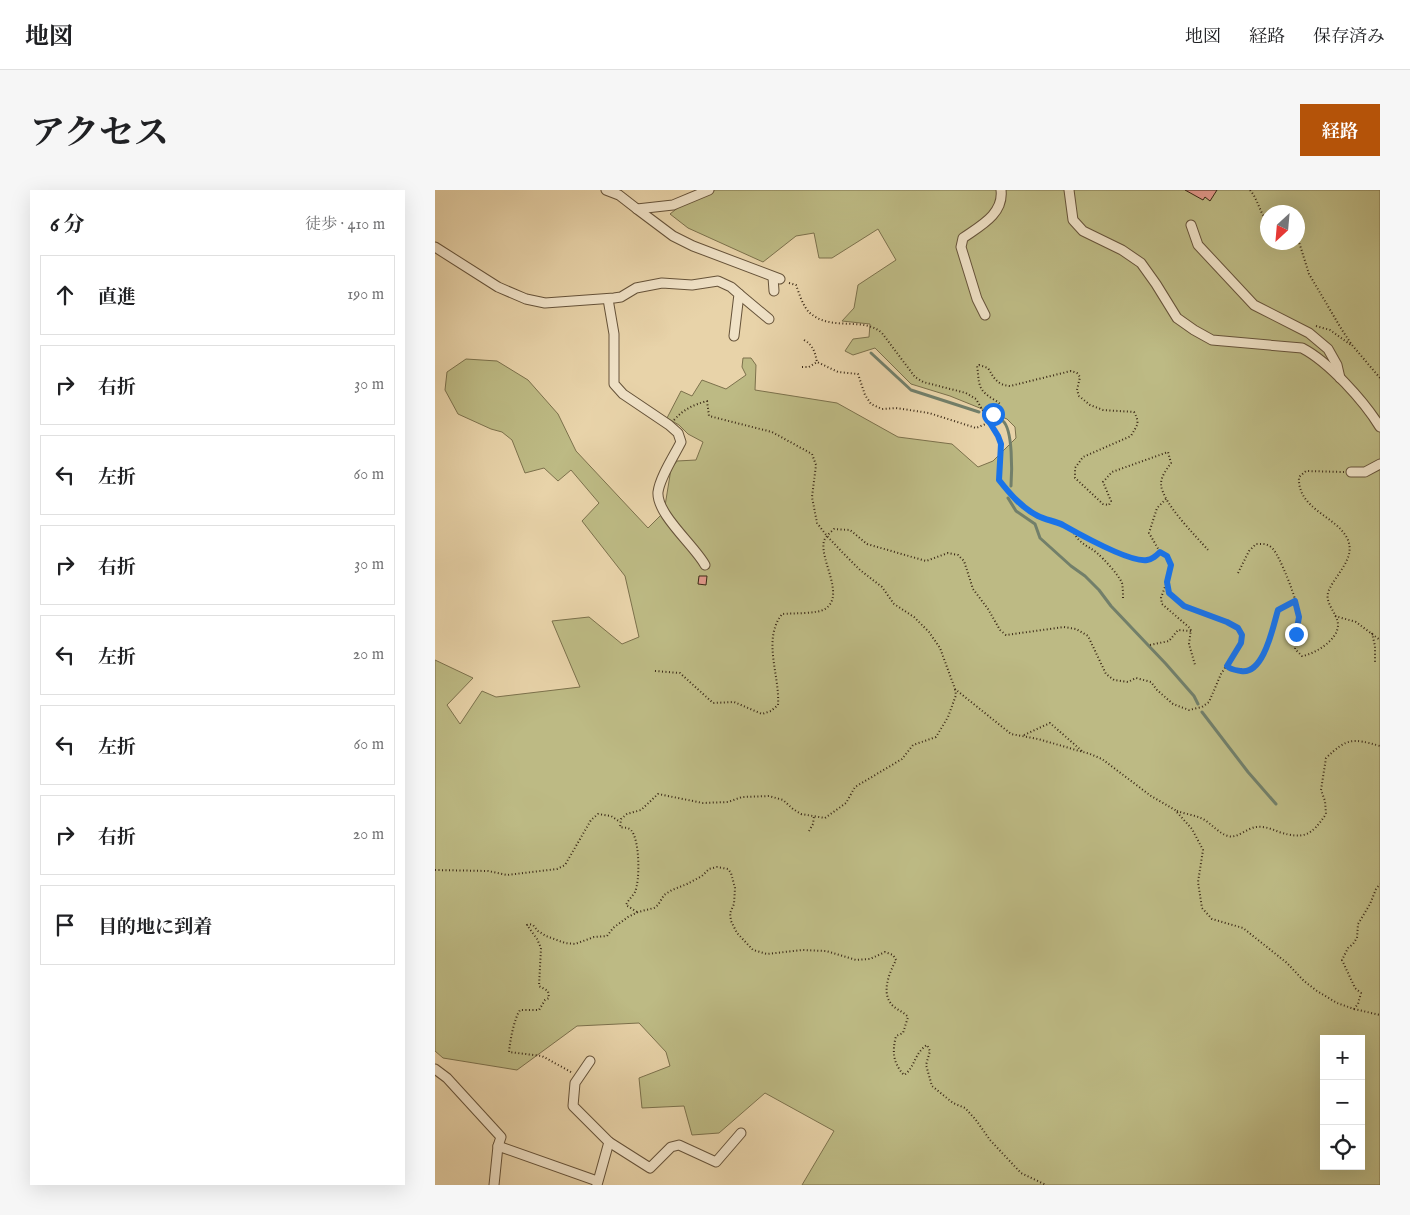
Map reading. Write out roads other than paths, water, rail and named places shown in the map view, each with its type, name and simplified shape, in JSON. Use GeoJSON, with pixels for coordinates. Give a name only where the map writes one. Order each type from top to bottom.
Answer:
{"type":"FeatureCollection","features":[{"type":"Feature","properties":{"kind":"street"},"geometry":{"type":"LineString","coordinates":[[606,190],[619,195],[673,236],[693,246],[777,278],[774,291]]}},
{"type":"Feature","properties":{"kind":"street"},"geometry":{"type":"LineString","coordinates":[[637,209],[673,205],[709,190]]}},
{"type":"Feature","properties":{"kind":"street"},"geometry":{"type":"LineString","coordinates":[[985,315],[977,299],[961,247],[963,238],[986,222],[999,209],[1002,200],[1001,190]]}},
{"type":"Feature","properties":{"kind":"street"},"geometry":{"type":"LineString","coordinates":[[1069,190],[1073,220],[1083,231],[1122,250],[1141,263],[1157,284],[1177,318],[1212,340],[1302,348],[1315,355],[1340,379],[1373,415],[1380,427]]}},
{"type":"Feature","properties":{"kind":"street"},"geometry":{"type":"LineString","coordinates":[[1191,225],[1198,245],[1254,305],[1309,333],[1328,349],[1337,364],[1340,379]]}},
{"type":"Feature","properties":{"kind":"street"},"geometry":{"type":"LineString","coordinates":[[435,247],[498,287],[526,299],[545,303],[608,299],[621,297],[636,288],[662,283],[692,285],[718,282],[731,288],[769,319]]}},
{"type":"Feature","properties":{"kind":"street"},"geometry":{"type":"LineString","coordinates":[[734,336],[739,294]]}},
{"type":"Feature","properties":{"kind":"street"},"geometry":{"type":"LineString","coordinates":[[608,299],[614,334],[614,384],[623,394],[678,433],[681,442],[664,475],[658,492],[661,508],[690,546],[699,554],[705,565]]}},
{"type":"Feature","properties":{"kind":"street"},"geometry":{"type":"LineString","coordinates":[[1351,472],[1365,472],[1380,464]]}},
{"type":"Feature","properties":{"kind":"street"},"geometry":{"type":"LineString","coordinates":[[590,1061],[575,1083],[573,1106],[609,1142],[650,1168],[671,1146],[679,1145],[716,1162],[741,1133]]}},
{"type":"Feature","properties":{"kind":"street"},"geometry":{"type":"LineString","coordinates":[[435,1069],[447,1078],[501,1137],[498,1146],[494,1185]]}},
{"type":"Feature","properties":{"kind":"street"},"geometry":{"type":"LineString","coordinates":[[498,1146],[597,1183],[609,1142]]}},
{"type":"Feature","properties":{"kind":"waterway"},"geometry":{"type":"LineString","coordinates":[[871,353],[911,390],[979,412]]}},
{"type":"Feature","properties":{"kind":"waterway"},"geometry":{"type":"LineString","coordinates":[[992,416],[1003,421],[1009,433],[1012,471],[1011,486]]}},
{"type":"Feature","properties":{"kind":"waterway"},"geometry":{"type":"LineString","coordinates":[[1008,498],[1016,511],[1035,524],[1040,538],[1099,590],[1111,606],[1194,696],[1198,704]]}},
{"type":"Feature","properties":{"kind":"waterway"},"geometry":{"type":"LineString","coordinates":[[1202,712],[1248,772],[1276,804]]}}]}
